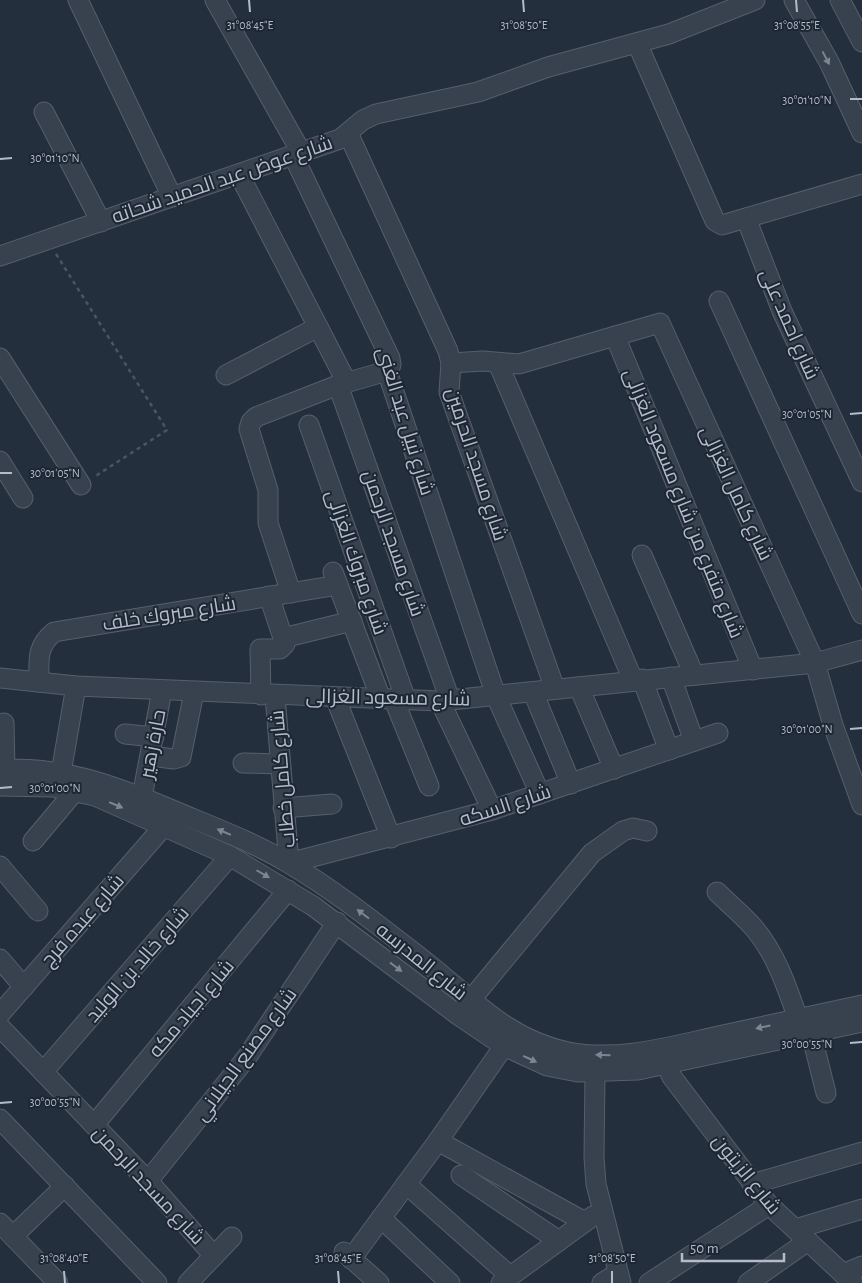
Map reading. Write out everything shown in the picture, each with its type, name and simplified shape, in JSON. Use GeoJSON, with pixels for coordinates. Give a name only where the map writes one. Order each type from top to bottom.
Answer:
{"type":"FeatureCollection","features":[{"type":"Feature","properties":{"kind":"street"},"geometry":{"type":"LineString","coordinates":[[78,0],[172,197]]}},
{"type":"Feature","properties":{"kind":"street","name":"شارع نبيل عبد الغنى"},"geometry":{"type":"LineString","coordinates":[[215,0],[297,154],[390,358],[391,365],[386,371],[496,696],[540,794]]}},
{"type":"Feature","properties":{"kind":"street","name":"شارع عوض عبد الحميد شحاته"},"geometry":{"type":"LineString","coordinates":[[0,256],[340,139],[363,120],[376,114],[478,92],[548,67],[637,43],[700,23],[755,0]]}},
{"type":"Feature","properties":{"kind":"street"},"geometry":{"type":"LineString","coordinates":[[794,0],[829,62],[862,133]]}},
{"type":"Feature","properties":{"kind":"street"},"geometry":{"type":"LineString","coordinates":[[840,0],[862,42]]}},
{"type":"Feature","properties":{"kind":"street"},"geometry":{"type":"LineString","coordinates":[[637,43],[715,221],[722,225],[862,184]]}},
{"type":"Feature","properties":{"kind":"street"},"geometry":{"type":"LineString","coordinates":[[44,112],[101,222]]}},
{"type":"Feature","properties":{"kind":"street","name":"شارع مسجد الحرمين"},"geometry":{"type":"LineString","coordinates":[[348,133],[448,351],[451,363],[448,392],[555,689]]}},
{"type":"Feature","properties":{"kind":"street","name":"شارع مسجد الرحمن"},"geometry":{"type":"LineString","coordinates":[[240,174],[318,327],[342,384],[445,701],[492,810]]}},
{"type":"Feature","properties":{"kind":"street","name":"شارع احمد على"},"geometry":{"type":"LineString","coordinates":[[746,218],[782,311],[862,482]]}},
{"type":"Feature","properties":{"kind":"street"},"geometry":{"type":"LineString","coordinates":[[719,301],[862,614]]}},
{"type":"Feature","properties":{"kind":"street","name":"شارع كامل الغزالى"},"geometry":{"type":"LineString","coordinates":[[615,336],[660,323],[815,664],[833,725],[862,805]]}},
{"type":"Feature","properties":{"kind":"street"},"geometry":{"type":"LineString","coordinates":[[226,375],[318,327]]}},
{"type":"Feature","properties":{"kind":"street"},"geometry":{"type":"LineString","coordinates":[[451,363],[483,361],[519,364],[615,336]]}},
{"type":"Feature","properties":{"kind":"street","name":"شارع متفرع من شارع مسعود الغزالى"},"geometry":{"type":"LineString","coordinates":[[615,336],[753,670]]}},
{"type":"Feature","properties":{"kind":"street"},"geometry":{"type":"LineString","coordinates":[[0,358],[81,485]]}},
{"type":"Feature","properties":{"kind":"street"},"geometry":{"type":"LineString","coordinates":[[498,363],[669,750]]}},
{"type":"Feature","properties":{"kind":"street"},"geometry":{"type":"LineString","coordinates":[[291,592],[268,522],[268,490],[249,428],[250,422],[256,417],[342,384],[386,371]]}},
{"type":"Feature","properties":{"kind":"street","name":"شارع مبروك الغزالى"},"geometry":{"type":"LineString","coordinates":[[309,425],[394,699]]}},
{"type":"Feature","properties":{"kind":"street"},"geometry":{"type":"LineString","coordinates":[[0,461],[22,498]]}},
{"type":"Feature","properties":{"kind":"street"},"geometry":{"type":"LineString","coordinates":[[642,555],[694,675]]}},
{"type":"Feature","properties":{"kind":"street","name":"شارع مبروك خلف"},"geometry":{"type":"LineString","coordinates":[[39,682],[39,652],[45,640],[54,632],[291,592],[336,578],[352,621],[394,699]]}},
{"type":"Feature","properties":{"kind":"street"},"geometry":{"type":"LineString","coordinates":[[269,596],[283,638],[352,621]]}},
{"type":"Feature","properties":{"kind":"street","name":"شارع كامل خطاب"},"geometry":{"type":"LineString","coordinates":[[283,638],[284,648],[264,648],[259,653],[280,764],[289,863]]}},
{"type":"Feature","properties":{"kind":"street","name":"شارع مسعود الغزالى"},"geometry":{"type":"LineString","coordinates":[[0,678],[76,686],[445,701],[638,680],[815,664],[862,650]]}},
{"type":"Feature","properties":{"kind":"street"},"geometry":{"type":"LineString","coordinates":[[672,677],[694,742]]}},
{"type":"Feature","properties":{"kind":"street"},"geometry":{"type":"LineString","coordinates":[[61,773],[76,686]]}},
{"type":"Feature","properties":{"kind":"street"},"geometry":{"type":"LineString","coordinates":[[579,686],[614,769]]}},
{"type":"Feature","properties":{"kind":"street","name":"حارة زهير"},"geometry":{"type":"LineString","coordinates":[[142,797],[162,690]]}},
{"type":"Feature","properties":{"kind":"street"},"geometry":{"type":"LineString","coordinates":[[151,756],[174,759],[181,757],[194,692]]}},
{"type":"Feature","properties":{"kind":"street"},"geometry":{"type":"LineString","coordinates":[[533,692],[571,784]]}},
{"type":"Feature","properties":{"kind":"street"},"geometry":{"type":"LineString","coordinates":[[336,698],[391,838]]}},
{"type":"Feature","properties":{"kind":"street"},"geometry":{"type":"LineString","coordinates":[[394,699],[429,786]]}},
{"type":"Feature","properties":{"kind":"street"},"geometry":{"type":"LineString","coordinates":[[2,775],[4,723]]}},
{"type":"Feature","properties":{"kind":"street"},"geometry":{"type":"LineString","coordinates":[[125,734],[154,737]]}},
{"type":"Feature","properties":{"kind":"street","name":"شارع السكه"},"geometry":{"type":"LineString","coordinates":[[289,863],[391,838],[492,810],[718,734]]}},
{"type":"Feature","properties":{"kind":"street"},"geometry":{"type":"LineString","coordinates":[[243,763],[280,764]]}},
{"type":"Feature","properties":{"kind":"street","name":"شارع المدرسه"},"geometry":{"type":"LineString","coordinates":[[2,775],[61,773],[102,782],[246,841],[289,863],[370,920],[498,1023],[515,1033],[568,1052],[665,1056]]}},
{"type":"Feature","properties":{"kind":"street","name":"شارع المدرسه"},"geometry":{"type":"LineString","coordinates":[[2,775],[31,786],[75,791],[114,803],[230,856],[288,890],[337,922],[458,1015],[504,1046],[547,1066],[563,1070],[624,1072],[665,1056],[805,1026],[862,1022]]}},
{"type":"Feature","properties":{"kind":"street"},"geometry":{"type":"LineString","coordinates":[[33,841],[75,791]]}},
{"type":"Feature","properties":{"kind":"street"},"geometry":{"type":"LineString","coordinates":[[283,808],[332,804]]}},
{"type":"Feature","properties":{"kind":"street","name":"شارع عبده فرج"},"geometry":{"type":"LineString","coordinates":[[0,1014],[164,826]]}},
{"type":"Feature","properties":{"kind":"street"},"geometry":{"type":"LineString","coordinates":[[458,1015],[592,853],[623,831],[633,828],[647,831]]}},
{"type":"Feature","properties":{"kind":"street","name":"شارع خالد بن الوليد"},"geometry":{"type":"LineString","coordinates":[[43,1072],[230,856]]}},
{"type":"Feature","properties":{"kind":"street"},"geometry":{"type":"LineString","coordinates":[[0,866],[38,911]]}},
{"type":"Feature","properties":{"kind":"street","name":"شارع اجياد مكه"},"geometry":{"type":"LineString","coordinates":[[94,1125],[288,890]]}},
{"type":"Feature","properties":{"kind":"street"},"geometry":{"type":"LineString","coordinates":[[717,892],[753,927],[765,942],[783,976],[805,1026],[826,1093]]}},
{"type":"Feature","properties":{"kind":"street","name":"شارع مصنع الجيلاني"},"geometry":{"type":"LineString","coordinates":[[148,1182],[247,1056],[337,922]]}},
{"type":"Feature","properties":{"kind":"street"},"geometry":{"type":"LineString","coordinates":[[0,960],[24,987]]}},
{"type":"Feature","properties":{"kind":"street","name":"شارع المدرسه"},"geometry":{"type":"LineString","coordinates":[[805,1026],[862,1005]]}},
{"type":"Feature","properties":{"kind":"street","name":"شارع مسجد الرحمن"},"geometry":{"type":"LineString","coordinates":[[0,1027],[148,1182],[214,1256]]}},
{"type":"Feature","properties":{"kind":"street"},"geometry":{"type":"LineString","coordinates":[[379,1283],[348,1255],[381,1218],[504,1046]]}},
{"type":"Feature","properties":{"kind":"street","name":"شارع الزيتون"},"geometry":{"type":"LineString","coordinates":[[665,1056],[672,1077],[769,1205],[848,1278]]}},
{"type":"Feature","properties":{"kind":"street"},"geometry":{"type":"LineString","coordinates":[[595,1072],[594,1157],[596,1184],[620,1278],[602,1283]]}},
{"type":"Feature","properties":{"kind":"street"},"geometry":{"type":"LineString","coordinates":[[0,1119],[157,1283]]}},
{"type":"Feature","properties":{"kind":"street"},"geometry":{"type":"LineString","coordinates":[[438,1140],[585,1222]]}},
{"type":"Feature","properties":{"kind":"street"},"geometry":{"type":"LineString","coordinates":[[752,1184],[862,1152]]}},
{"type":"Feature","properties":{"kind":"street"},"geometry":{"type":"LineString","coordinates":[[462,1175],[558,1241]]}},
{"type":"Feature","properties":{"kind":"street"},"geometry":{"type":"LineString","coordinates":[[406,1184],[506,1280],[602,1210]]}},
{"type":"Feature","properties":{"kind":"street"},"geometry":{"type":"LineString","coordinates":[[58,1283],[6,1229],[65,1186]]}},
{"type":"Feature","properties":{"kind":"street"},"geometry":{"type":"LineString","coordinates":[[649,1283],[769,1205]]}},
{"type":"Feature","properties":{"kind":"street"},"geometry":{"type":"LineString","coordinates":[[748,1283],[802,1235],[862,1209]]}},
{"type":"Feature","properties":{"kind":"street"},"geometry":{"type":"LineString","coordinates":[[381,1218],[450,1283]]}},
{"type":"Feature","properties":{"kind":"street"},"geometry":{"type":"LineString","coordinates":[[188,1283],[232,1237]]}},
{"type":"Feature","properties":{"kind":"street"},"geometry":{"type":"LineString","coordinates":[[848,1278],[862,1266]]}},
{"type":"Feature","properties":{"kind":"path"},"geometry":{"type":"LineString","coordinates":[[47,240],[167,430],[81,485]]}}]}
